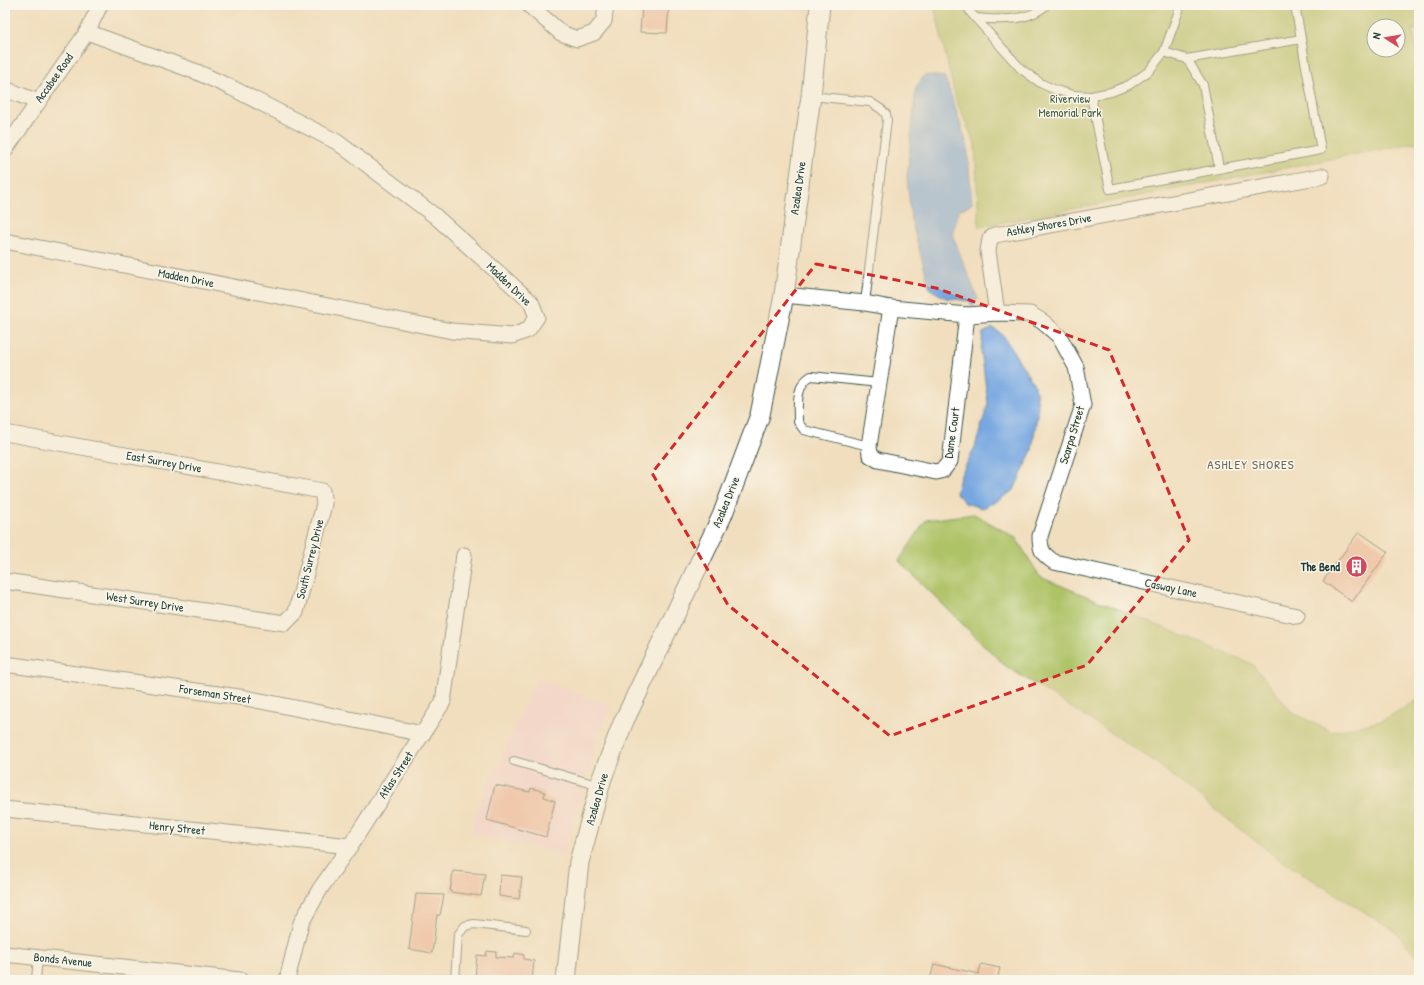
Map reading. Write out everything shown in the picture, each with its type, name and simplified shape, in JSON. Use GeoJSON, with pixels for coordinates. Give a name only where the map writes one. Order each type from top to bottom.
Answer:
{"type":"FeatureCollection","features":[{"type":"Feature","properties":{"kind":"street","name":"Accabee Road"},"geometry":{"type":"LineString","coordinates":[[5,150],[87,32],[100,5]]}},
{"type":"Feature","properties":{"kind":"street"},"geometry":{"type":"LineString","coordinates":[[529,5],[561,33],[577,39],[594,33],[601,25],[604,21],[606,5]]}},
{"type":"Feature","properties":{"kind":"street","name":"Azalea Drive"},"geometry":{"type":"LineString","coordinates":[[566,980],[579,862],[602,778],[623,722],[725,509],[760,415],[784,295],[811,96],[820,5]]}},
{"type":"Feature","properties":{"kind":"street","name":"Madden Drive"},"geometry":{"type":"LineString","coordinates":[[5,241],[452,331],[512,336],[528,330],[537,317],[531,302],[435,216],[337,142],[232,88],[197,72],[87,32]]}},
{"type":"Feature","properties":{"kind":"street"},"geometry":{"type":"LineString","coordinates":[[5,89],[38,102]]}},
{"type":"Feature","properties":{"kind":"street","name":"Ashley Shores Drive"},"geometry":{"type":"LineString","coordinates":[[996,313],[988,251],[990,239],[995,235],[1322,176]]}},
{"type":"Feature","properties":{"kind":"street"},"geometry":{"type":"LineString","coordinates":[[784,295],[865,303],[891,308],[966,315],[996,313]]}},
{"type":"Feature","properties":{"kind":"street"},"geometry":{"type":"LineString","coordinates":[[869,446],[891,308]]}},
{"type":"Feature","properties":{"kind":"street","name":"Scarpa Street"},"geometry":{"type":"LineString","coordinates":[[996,313],[1030,314],[1043,322],[1059,336],[1076,367],[1083,405],[1040,536],[1040,547],[1045,557]]}},
{"type":"Feature","properties":{"kind":"street","name":"Dame Court"},"geometry":{"type":"LineString","coordinates":[[869,446],[870,456],[878,460],[936,472],[943,470],[950,461],[966,315]]}},
{"type":"Feature","properties":{"kind":"street","name":"East Surrey Drive"},"geometry":{"type":"LineString","coordinates":[[5,433],[322,491]]}},
{"type":"Feature","properties":{"kind":"street","name":"South Surrey Drive"},"geometry":{"type":"LineString","coordinates":[[285,623],[296,612],[324,504],[322,491]]}},
{"type":"Feature","properties":{"kind":"street","name":"Atlas Street"},"geometry":{"type":"LineString","coordinates":[[287,980],[301,923],[320,889],[350,846],[443,702],[464,555]]}},
{"type":"Feature","properties":{"kind":"street","name":"Casway Lane"},"geometry":{"type":"LineString","coordinates":[[1045,557],[1054,562],[1297,616]]}},
{"type":"Feature","properties":{"kind":"street","name":"West Surrey Drive"},"geometry":{"type":"LineString","coordinates":[[5,581],[285,623]]}},
{"type":"Feature","properties":{"kind":"street","name":"Forseman Street"},"geometry":{"type":"LineString","coordinates":[[5,664],[246,698],[423,734]]}},
{"type":"Feature","properties":{"kind":"street","name":"Henry Street"},"geometry":{"type":"LineString","coordinates":[[5,809],[350,846]]}},
{"type":"Feature","properties":{"kind":"street","name":"Bonds Avenue"},"geometry":{"type":"LineString","coordinates":[[5,954],[240,980]]}},
{"type":"Feature","properties":{"kind":"lane"},"geometry":{"type":"LineString","coordinates":[[967,5],[974,18],[1020,69],[1042,84],[1056,90],[1074,95],[1091,96],[1111,92],[1129,85],[1149,71],[1164,52],[1181,5]]}},
{"type":"Feature","properties":{"kind":"lane"},"geometry":{"type":"LineString","coordinates":[[974,18],[989,19],[1032,15],[1042,10],[1046,5]]}},
{"type":"Feature","properties":{"kind":"lane"},"geometry":{"type":"LineString","coordinates":[[1091,96],[1110,188],[1321,150],[1295,5]]}},
{"type":"Feature","properties":{"kind":"lane"},"geometry":{"type":"LineString","coordinates":[[1164,52],[1187,59],[1301,39]]}},
{"type":"Feature","properties":{"kind":"lane"},"geometry":{"type":"LineString","coordinates":[[1187,59],[1203,85],[1219,168]]}},
{"type":"Feature","properties":{"kind":"lane"},"geometry":{"type":"LineString","coordinates":[[811,96],[870,102],[886,114],[887,120],[865,303]]}},
{"type":"Feature","properties":{"kind":"lane"},"geometry":{"type":"LineString","coordinates":[[869,446],[804,430],[798,422],[799,389],[804,380],[811,376],[879,384]]}},
{"type":"Feature","properties":{"kind":"lane"},"geometry":{"type":"LineString","coordinates":[[514,761],[600,786]]}},
{"type":"Feature","properties":{"kind":"lane"},"geometry":{"type":"LineString","coordinates":[[455,980],[458,935],[465,926],[474,924],[526,930]]}},
{"type":"Feature","properties":{"kind":"lane"},"geometry":{"type":"LineString","coordinates":[[36,980],[38,957]]}},
{"type":"Feature","properties":{"kind":"highlighted area"},"geometry":{"type":"Polygon","coordinates":[[[816,264],[936,288],[1109,350],[1189,540],[1087,665],[890,736],[728,605],[652,473],[816,264]]]}},
{"type":"Feature","properties":{"kind":"shaded area"},"geometry":{"type":"Polygon","coordinates":[[[537,678],[612,705],[599,735],[563,855],[470,833],[479,805],[537,678]]]}},
{"type":"Feature","properties":{"kind":"green space","name":"Riverview Memorial Park"},"geometry":{"type":"Polygon","coordinates":[[[934,5],[1419,5],[1419,34],[1413,27],[1419,77],[1419,142],[979,227],[975,144],[956,100],[934,5]]]}},
{"type":"Feature","properties":{"kind":"green space"},"geometry":{"type":"Polygon","coordinates":[[[974,514],[1016,538],[1040,577],[1252,664],[1293,713],[1332,732],[1381,721],[1419,699],[1419,960],[1395,931],[1276,857],[1151,759],[1003,664],[899,561],[926,520],[974,514]]]}},
{"type":"Feature","properties":{"kind":"water"},"geometry":{"type":"Polygon","coordinates":[[[925,75],[945,77],[967,144],[972,204],[959,210],[952,234],[978,299],[971,301],[946,298],[930,289],[911,219],[907,177],[916,87],[925,75]]]}},
{"type":"Feature","properties":{"kind":"water"},"geometry":{"type":"Polygon","coordinates":[[[993,328],[1003,335],[1035,386],[1038,407],[1032,450],[1014,490],[997,501],[982,508],[965,503],[956,493],[960,477],[975,447],[988,404],[981,350],[983,333],[993,328]]]}},
{"type":"Feature","properties":{"kind":"building"},"geometry":{"type":"Polygon","coordinates":[[[642,5],[669,5],[667,33],[640,32],[642,5]]]}},
{"type":"Feature","properties":{"kind":"building","name":"The Bend"},"geometry":{"type":"Polygon","coordinates":[[[1359,532],[1388,552],[1352,602],[1323,581],[1359,532]]]}},
{"type":"Feature","properties":{"kind":"building"},"geometry":{"type":"Polygon","coordinates":[[[495,785],[530,792],[531,788],[545,792],[544,797],[555,801],[546,837],[487,820],[495,785]]]}},
{"type":"Feature","properties":{"kind":"building"},"geometry":{"type":"Polygon","coordinates":[[[453,871],[485,874],[481,896],[450,892],[453,871]]]}},
{"type":"Feature","properties":{"kind":"building"},"geometry":{"type":"Polygon","coordinates":[[[500,875],[522,877],[519,899],[499,896],[500,875]]]}},
{"type":"Feature","properties":{"kind":"building"},"geometry":{"type":"Polygon","coordinates":[[[416,894],[444,895],[440,915],[437,915],[432,953],[409,949],[416,894]]]}},
{"type":"Feature","properties":{"kind":"building"},"geometry":{"type":"Polygon","coordinates":[[[487,951],[496,952],[496,957],[514,958],[515,953],[524,955],[524,959],[534,961],[532,980],[496,980],[475,978],[477,955],[486,956],[487,951]]]}},
{"type":"Feature","properties":{"kind":"building"},"geometry":{"type":"Polygon","coordinates":[[[934,964],[979,974],[981,964],[1000,968],[997,980],[930,980],[934,964]]]}},
{"type":"Feature","properties":{"kind":"place","name":"The Bend"},"geometry":{"type":"Point","coordinates":[1356,567]}},
{"type":"Feature","properties":{"kind":"district","name":"ASHLEY SHORES"},"geometry":{"type":"Point","coordinates":[1251,464]}}]}
